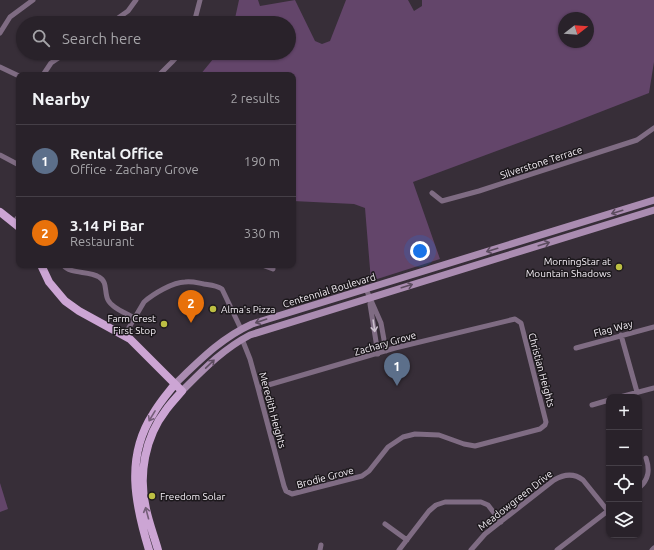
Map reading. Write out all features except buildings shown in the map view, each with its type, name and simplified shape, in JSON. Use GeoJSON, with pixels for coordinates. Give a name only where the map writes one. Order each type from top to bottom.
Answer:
{"type":"FeatureCollection","features":[{"type":"Feature","properties":{"kind":"main road","name":"Centennial Boulevard"},"geometry":{"type":"LineString","coordinates":[[148,550],[137,509],[135,493],[136,464],[139,448],[147,424],[174,384],[216,346],[242,329],[264,320],[654,200]]}},
{"type":"Feature","properties":{"kind":"main road","name":"Centennial Boulevard"},"geometry":{"type":"LineString","coordinates":[[158,550],[146,509],[144,495],[144,466],[147,446],[155,427],[166,410],[182,391],[222,353],[242,339],[268,329],[654,210]]}},
{"type":"Feature","properties":{"kind":"main road"},"geometry":{"type":"LineString","coordinates":[[0,212],[16,221]]}},
{"type":"Feature","properties":{"kind":"main road"},"geometry":{"type":"LineString","coordinates":[[42,268],[49,282],[65,301],[79,311],[136,344],[182,391]]}},
{"type":"Feature","properties":{"kind":"street"},"geometry":{"type":"LineString","coordinates":[[0,33],[10,16],[33,0]]}},
{"type":"Feature","properties":{"kind":"street"},"geometry":{"type":"LineString","coordinates":[[121,16],[128,11],[136,0]]}},
{"type":"Feature","properties":{"kind":"street"},"geometry":{"type":"LineString","coordinates":[[196,16],[200,0]]}},
{"type":"Feature","properties":{"kind":"street"},"geometry":{"type":"LineString","coordinates":[[45,72],[51,63],[56,60]]}},
{"type":"Feature","properties":{"kind":"street"},"geometry":{"type":"LineString","coordinates":[[162,72],[173,60]]}},
{"type":"Feature","properties":{"kind":"street"},"geometry":{"type":"LineString","coordinates":[[0,67],[16,75]]}},
{"type":"Feature","properties":{"kind":"street","name":"Silverstone Terrace"},"geometry":{"type":"LineString","coordinates":[[432,193],[442,201],[479,191],[637,140],[654,128]]}},
{"type":"Feature","properties":{"kind":"street"},"geometry":{"type":"LineString","coordinates":[[0,155],[16,163]]}},
{"type":"Feature","properties":{"kind":"street"},"geometry":{"type":"LineString","coordinates":[[66,268],[68,270],[99,277],[105,283],[108,300],[116,307],[134,318]]}},
{"type":"Feature","properties":{"kind":"street"},"geometry":{"type":"LineString","coordinates":[[124,336],[144,302],[148,298],[179,283],[191,281],[218,286],[222,289],[242,329]]}},
{"type":"Feature","properties":{"kind":"street"},"geometry":{"type":"LineString","coordinates":[[366,289],[381,323],[386,351]]}},
{"type":"Feature","properties":{"kind":"street"},"geometry":{"type":"LineString","coordinates":[[369,298],[378,354]]}},
{"type":"Feature","properties":{"kind":"street","name":"Zachary Grove"},"geometry":{"type":"LineString","coordinates":[[258,388],[386,351],[513,319],[518,320]]}},
{"type":"Feature","properties":{"kind":"street","name":"Christian Heights"},"geometry":{"type":"LineString","coordinates":[[518,320],[521,323],[546,418],[545,425]]}},
{"type":"Feature","properties":{"kind":"street","name":"Flag Way"},"geometry":{"type":"LineString","coordinates":[[576,348],[654,327]]}},
{"type":"Feature","properties":{"kind":"street"},"geometry":{"type":"LineString","coordinates":[[621,335],[637,392]]}},
{"type":"Feature","properties":{"kind":"street","name":"Meredith Heights"},"geometry":{"type":"LineString","coordinates":[[242,339],[250,359],[284,486]]}},
{"type":"Feature","properties":{"kind":"street"},"geometry":{"type":"LineString","coordinates":[[630,394],[654,388]]}},
{"type":"Feature","properties":{"kind":"street"},"geometry":{"type":"LineString","coordinates":[[592,405],[606,401]]}},
{"type":"Feature","properties":{"kind":"street","name":"Brodie Grove"},"geometry":{"type":"LineString","coordinates":[[284,486],[289,493],[294,494],[362,476],[388,447],[403,437],[416,434],[439,435],[464,444],[475,446],[540,429],[545,425]]}},
{"type":"Feature","properties":{"kind":"street"},"geometry":{"type":"LineString","coordinates":[[642,484],[648,477],[649,466],[646,458]]}},
{"type":"Feature","properties":{"kind":"street","name":"Meadowgreen Drive"},"geometry":{"type":"LineString","coordinates":[[471,550],[485,534],[558,477],[567,475],[580,477],[606,509]]}},
{"type":"Feature","properties":{"kind":"street"},"geometry":{"type":"LineString","coordinates":[[399,550],[432,507],[445,502],[481,502],[488,505],[501,522]]}},
{"type":"Feature","properties":{"kind":"street"},"geometry":{"type":"LineString","coordinates":[[557,550],[606,513]]}},
{"type":"Feature","properties":{"kind":"street"},"geometry":{"type":"LineString","coordinates":[[385,524],[407,540]]}},
{"type":"Feature","properties":{"kind":"shaded area"},"geometry":{"type":"Polygon","coordinates":[[[239,0],[258,0],[260,6],[295,0],[315,41],[322,44],[330,41],[346,0],[408,0],[414,11],[422,6],[422,0],[654,0],[654,62],[649,93],[413,182],[440,259],[371,281],[365,208],[354,204],[296,201],[296,72],[202,72],[212,60],[296,60],[296,16],[236,16],[239,0]]]}},
{"type":"Feature","properties":{"kind":"shaded area"},"geometry":{"type":"Polygon","coordinates":[[[0,483],[8,509],[0,512],[0,483]]]}},
{"type":"Feature","properties":{"kind":"place","name":"MorningStar at Mountain Shadows"},"geometry":{"type":"Point","coordinates":[619,267]}},
{"type":"Feature","properties":{"kind":"place","name":"Alma's Pizza"},"geometry":{"type":"Point","coordinates":[213,309]}},
{"type":"Feature","properties":{"kind":"place","name":"3.14 Pi Bar"},"geometry":{"type":"Point","coordinates":[191,323]}},
{"type":"Feature","properties":{"kind":"place","name":"Farm Crest First Stop"},"geometry":{"type":"Point","coordinates":[164,324]}},
{"type":"Feature","properties":{"kind":"place","name":"Rental Office"},"geometry":{"type":"Point","coordinates":[397,386]}},
{"type":"Feature","properties":{"kind":"place","name":"Freedom Solar"},"geometry":{"type":"Point","coordinates":[152,496]}}]}
